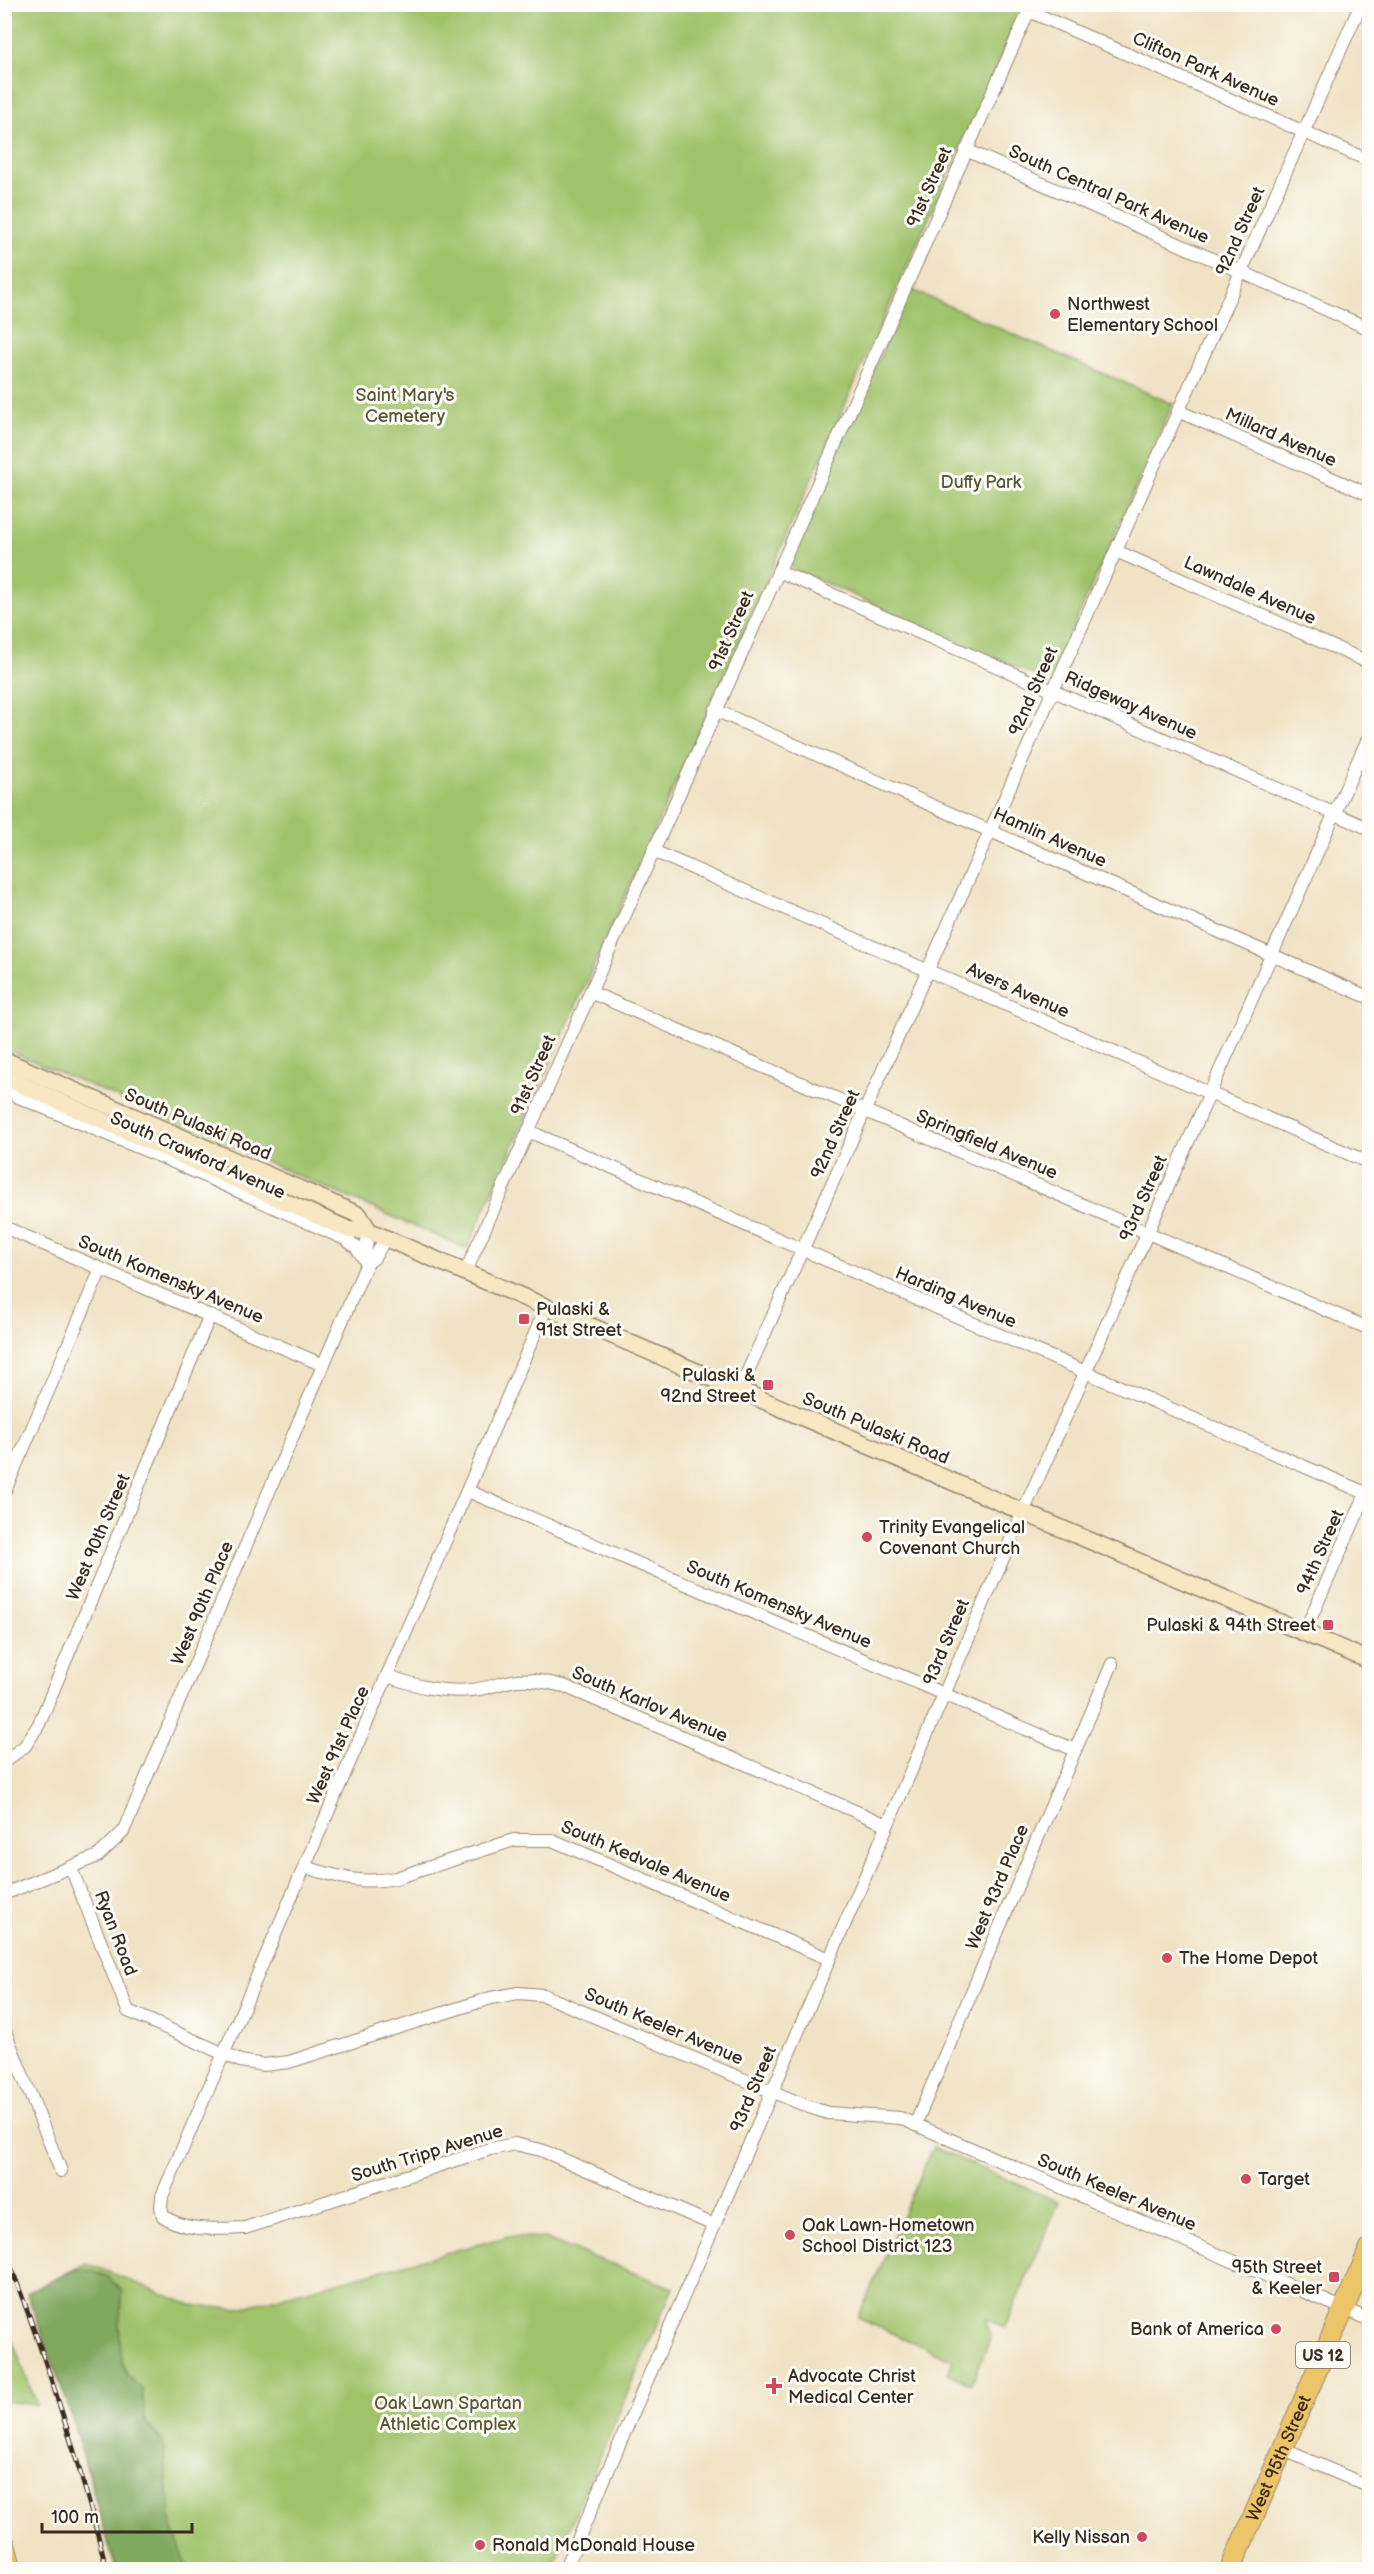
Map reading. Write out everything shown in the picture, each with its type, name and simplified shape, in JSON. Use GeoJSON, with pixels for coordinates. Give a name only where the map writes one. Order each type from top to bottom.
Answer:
{"type":"FeatureCollection","features":[{"type":"Feature","properties":{"kind":"main road","name":"South Pulaski Road"},"geometry":{"type":"LineString","coordinates":[[4,1060],[359,1215],[369,1231]]}},
{"type":"Feature","properties":{"kind":"main road","name":"South Pulaski Road"},"geometry":{"type":"LineString","coordinates":[[4,1077],[349,1230],[369,1231],[386,1238],[739,1392],[1370,1661]]}},
{"type":"Feature","properties":{"kind":"main road","name":"West 95th Street"},"geometry":{"type":"LineString","coordinates":[[1230,2570],[1370,2248]]}},
{"type":"Feature","properties":{"kind":"main road"},"geometry":{"type":"LineString","coordinates":[[4,2542],[12,2570]]}},
{"type":"Feature","properties":{"kind":"street","name":"92nd Street"},"geometry":{"type":"LineString","coordinates":[[739,1392],[1361,4]]}},
{"type":"Feature","properties":{"kind":"street","name":"Clifton Park Avenue"},"geometry":{"type":"LineString","coordinates":[[1030,8],[1370,161]]}},
{"type":"Feature","properties":{"kind":"street","name":"91st Street"},"geometry":{"type":"LineString","coordinates":[[465,1273],[1030,8]]}},
{"type":"Feature","properties":{"kind":"street","name":"South Central Park Avenue"},"geometry":{"type":"LineString","coordinates":[[966,150],[1370,329]]}},
{"type":"Feature","properties":{"kind":"street","name":"Millard Avenue"},"geometry":{"type":"LineString","coordinates":[[1178,411],[1370,495]]}},
{"type":"Feature","properties":{"kind":"street","name":"Lawndale Avenue"},"geometry":{"type":"LineString","coordinates":[[1116,551],[1370,663]]}},
{"type":"Feature","properties":{"kind":"street","name":"Ridgeway Avenue"},"geometry":{"type":"LineString","coordinates":[[778,571],[1370,829]]}},
{"type":"Feature","properties":{"kind":"street","name":"Hamlin Avenue"},"geometry":{"type":"LineString","coordinates":[[716,710],[1370,998]]}},
{"type":"Feature","properties":{"kind":"street","name":"93rd Street"},"geometry":{"type":"LineString","coordinates":[[565,2570],[1023,1512],[1370,734]]}},
{"type":"Feature","properties":{"kind":"street","name":"Avers Avenue"},"geometry":{"type":"LineString","coordinates":[[652,851],[1370,1163]]}},
{"type":"Feature","properties":{"kind":"street","name":"Springfield Avenue"},"geometry":{"type":"LineString","coordinates":[[590,992],[1370,1329]]}},
{"type":"Feature","properties":{"kind":"street","name":"South Crawford Avenue"},"geometry":{"type":"LineString","coordinates":[[4,1091],[171,1161],[345,1239],[356,1247],[367,1263]]}},
{"type":"Feature","properties":{"kind":"street","name":"Harding Avenue"},"geometry":{"type":"LineString","coordinates":[[528,1131],[1085,1372],[1368,1491]]}},
{"type":"Feature","properties":{"kind":"street","name":"South Komensky Avenue"},"geometry":{"type":"LineString","coordinates":[[4,1227],[323,1365]]}},
{"type":"Feature","properties":{"kind":"street","name":"West 90th Place"},"geometry":{"type":"LineString","coordinates":[[367,1263],[365,1252],[369,1231]]}},
{"type":"Feature","properties":{"kind":"street","name":"West 90th Place"},"geometry":{"type":"LineString","coordinates":[[4,1894],[98,1856],[123,1832],[367,1263],[374,1258],[386,1238]]}},
{"type":"Feature","properties":{"kind":"street"},"geometry":{"type":"LineString","coordinates":[[4,1493],[101,1269]]}},
{"type":"Feature","properties":{"kind":"street","name":"West 91st Place"},"geometry":{"type":"LineString","coordinates":[[162,2196],[546,1308]]}},
{"type":"Feature","properties":{"kind":"street","name":"West 90th Street"},"geometry":{"type":"LineString","coordinates":[[4,1762],[25,1746],[39,1724],[210,1315]]}},
{"type":"Feature","properties":{"kind":"street","name":"South Komensky Avenue"},"geometry":{"type":"LineString","coordinates":[[468,1491],[1075,1750]]}},
{"type":"Feature","properties":{"kind":"street","name":"94th Street"},"geometry":{"type":"LineString","coordinates":[[1304,1633],[1368,1491]]}},
{"type":"Feature","properties":{"kind":"street","name":"West 93rd Place"},"geometry":{"type":"LineString","coordinates":[[915,2124],[1112,1664]]}},
{"type":"Feature","properties":{"kind":"street","name":"South Karlov Avenue"},"geometry":{"type":"LineString","coordinates":[[388,1676],[418,1686],[448,1691],[473,1690],[517,1680],[540,1680],[564,1686],[887,1825]]}},
{"type":"Feature","properties":{"kind":"street","name":"South Kedvale Avenue"},"geometry":{"type":"LineString","coordinates":[[305,1867],[351,1880],[377,1882],[514,1840],[552,1840],[829,1959]]}},
{"type":"Feature","properties":{"kind":"street","name":"Ryan Road"},"geometry":{"type":"LineString","coordinates":[[71,1868],[128,2011]]}},
{"type":"Feature","properties":{"kind":"street","name":"South Keeler Avenue"},"geometry":{"type":"LineString","coordinates":[[128,2011],[252,2064],[275,2065],[491,1998],[518,1993],[556,2000],[809,2108],[828,2113],[888,2116],[915,2124],[1370,2320]]}},
{"type":"Feature","properties":{"kind":"street"},"geometry":{"type":"LineString","coordinates":[[4,2029],[61,2170]]}},
{"type":"Feature","properties":{"kind":"street","name":"South Tripp Avenue"},"geometry":{"type":"LineString","coordinates":[[162,2196],[163,2216],[177,2224],[245,2228],[490,2149],[515,2144],[541,2150],[714,2224]]}},
{"type":"Feature","properties":{"kind":"street"},"geometry":{"type":"LineString","coordinates":[[1282,2449],[1370,2487]]}},
{"type":"Feature","properties":{"kind":"green space","name":"Saint Mary's Cemetery"},"geometry":{"type":"Polygon","coordinates":[[[4,5],[1024,5],[467,1249],[5,1049],[4,5]]]}},
{"type":"Feature","properties":{"kind":"green space","name":"Duffy Park"},"geometry":{"type":"Polygon","coordinates":[[[910,289],[1173,404],[1050,679],[1043,679],[794,569],[788,563],[910,289]]]}},
{"type":"Feature","properties":{"kind":"green space"},"geometry":{"type":"Polygon","coordinates":[[[933,2147],[1059,2202],[1005,2327],[985,2319],[991,2337],[972,2384],[948,2374],[953,2360],[858,2318],[933,2147]]]}},
{"type":"Feature","properties":{"kind":"green space","name":"Oak Lawn Spartan Athletic Complex"},"geometry":{"type":"Polygon","coordinates":[[[509,2236],[544,2238],[673,2288],[551,2570],[116,2569],[68,2405],[27,2293],[86,2263],[191,2305],[236,2309],[509,2236]]]}},
{"type":"Feature","properties":{"kind":"green space"},"geometry":{"type":"Polygon","coordinates":[[[84,2269],[107,2276],[123,2291],[119,2325],[122,2363],[128,2376],[142,2389],[146,2423],[163,2442],[172,2527],[188,2569],[116,2569],[68,2405],[27,2293],[74,2270],[84,2269]]]}},
{"type":"Feature","properties":{"kind":"green space"},"geometry":{"type":"Polygon","coordinates":[[[5,2320],[37,2405],[5,2401],[5,2320]]]}},
{"type":"Feature","properties":{"kind":"railway"},"geometry":{"type":"LineString","coordinates":[[4,2249],[60,2408],[107,2570]]}},
{"type":"Feature","properties":{"kind":"place","name":"Northwest Elementary School"},"geometry":{"type":"Point","coordinates":[1055,314]}},
{"type":"Feature","properties":{"kind":"place","name":"Pulaski & 91st Street"},"geometry":{"type":"Point","coordinates":[524,1319]}},
{"type":"Feature","properties":{"kind":"place","name":"Pulaski & 92nd Street"},"geometry":{"type":"Point","coordinates":[768,1385]}},
{"type":"Feature","properties":{"kind":"place","name":"Trinity Evangelical Covenant Church"},"geometry":{"type":"Point","coordinates":[867,1537]}},
{"type":"Feature","properties":{"kind":"place","name":"Pulaski & 94th Street"},"geometry":{"type":"Point","coordinates":[1328,1625]}},
{"type":"Feature","properties":{"kind":"place","name":"The Home Depot"},"geometry":{"type":"Point","coordinates":[1167,1958]}},
{"type":"Feature","properties":{"kind":"place","name":"Target"},"geometry":{"type":"Point","coordinates":[1246,2179]}},
{"type":"Feature","properties":{"kind":"place","name":"Oak Lawn-Hometown School District 123"},"geometry":{"type":"Point","coordinates":[790,2235]}},
{"type":"Feature","properties":{"kind":"place","name":"95th Street & Keeler"},"geometry":{"type":"Point","coordinates":[1334,2277]}},
{"type":"Feature","properties":{"kind":"place","name":"Bank of America"},"geometry":{"type":"Point","coordinates":[1276,2329]}},
{"type":"Feature","properties":{"kind":"place","name":"Advocate Christ Medical Center"},"geometry":{"type":"Point","coordinates":[774,2386]}},
{"type":"Feature","properties":{"kind":"place","name":"Kelly Nissan"},"geometry":{"type":"Point","coordinates":[1142,2537]}},
{"type":"Feature","properties":{"kind":"place","name":"Ronald McDonald House"},"geometry":{"type":"Point","coordinates":[480,2545]}}]}
